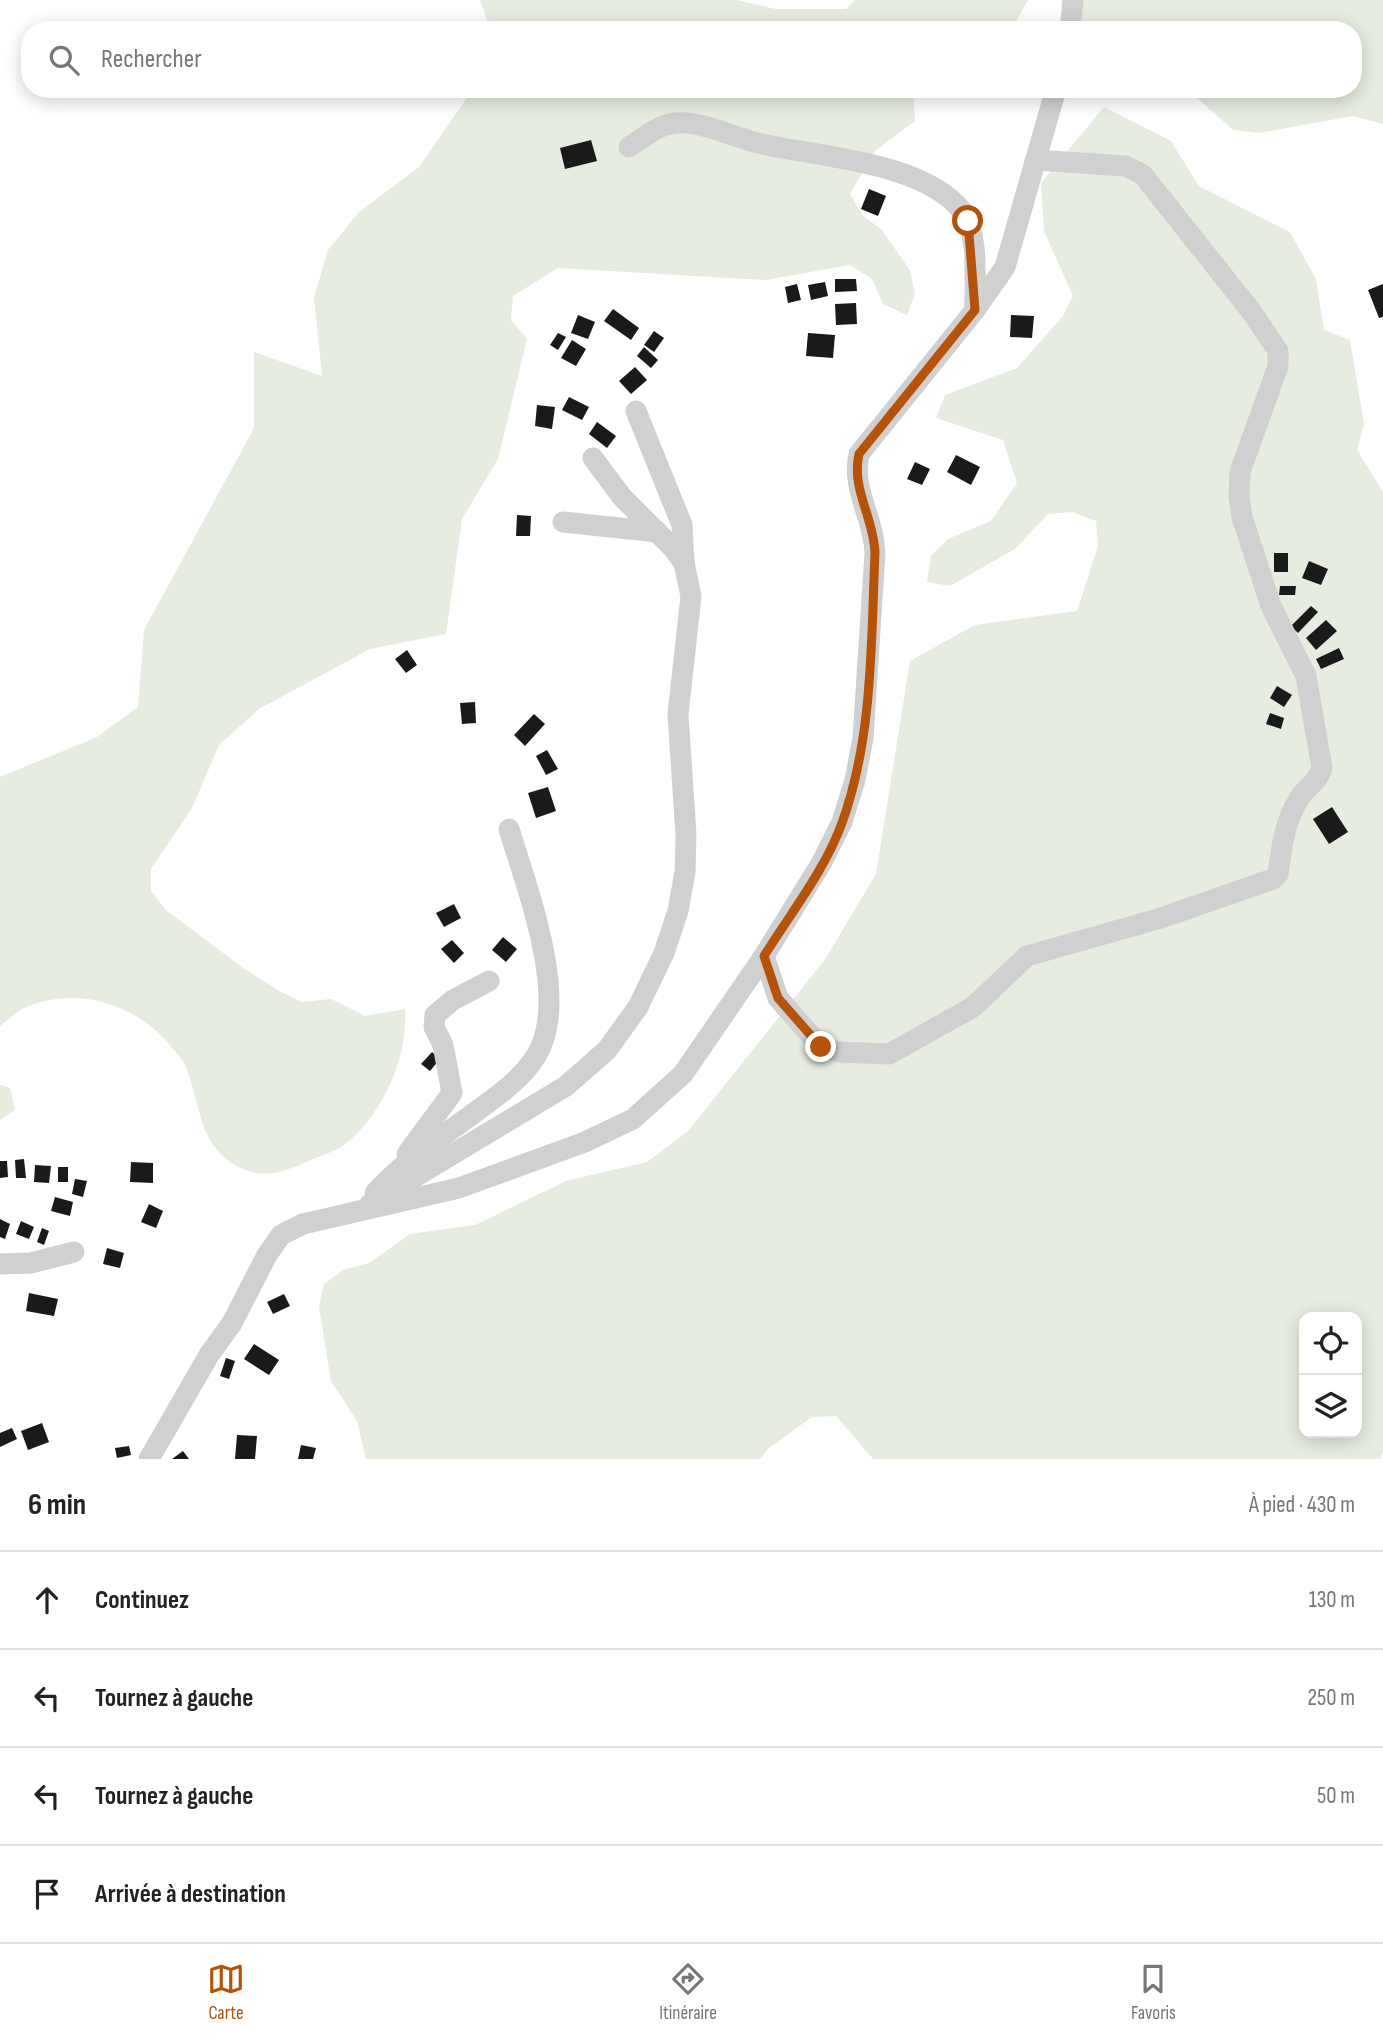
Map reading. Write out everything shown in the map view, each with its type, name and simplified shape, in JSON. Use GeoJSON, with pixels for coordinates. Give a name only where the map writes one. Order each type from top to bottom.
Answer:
{"type":"FeatureCollection","features":[{"type":"Feature","properties":{"kind":"street"},"geometry":{"type":"LineString","coordinates":[[1071,21],[1073,0]]}},
{"type":"Feature","properties":{"kind":"street"},"geometry":{"type":"LineString","coordinates":[[149,1459],[209,1355],[232,1323],[267,1255],[281,1235],[303,1224],[459,1188],[586,1142],[634,1119],[683,1074],[764,956],[836,838],[855,780],[863,738],[875,553],[874,533],[857,479],[859,454],[975,310],[1005,267],[1053,98]]}},
{"type":"Feature","properties":{"kind":"street"},"geometry":{"type":"LineString","coordinates":[[629,147],[665,125],[687,124],[786,149],[883,166],[906,175],[950,200],[968,221],[975,310]]}},
{"type":"Feature","properties":{"kind":"street"},"geometry":{"type":"LineString","coordinates":[[764,956],[778,998],[821,1047],[839,1052],[889,1054],[973,1007],[1027,956],[1161,918],[1273,878],[1278,874],[1286,824],[1301,794],[1320,775],[1322,768],[1306,676],[1273,612],[1242,517],[1239,496],[1240,472],[1278,366],[1278,351],[1251,312],[1143,175],[1126,166],[1035,160]]}},
{"type":"Feature","properties":{"kind":"street"},"geometry":{"type":"LineString","coordinates":[[359,1210],[566,1086],[607,1049],[638,1007],[664,953],[678,911],[685,872],[686,835],[678,713],[691,611],[690,582],[684,563],[682,525],[636,411]]}},
{"type":"Feature","properties":{"kind":"street"},"geometry":{"type":"LineString","coordinates":[[593,458],[622,497],[658,532],[684,563]]}},
{"type":"Feature","properties":{"kind":"street"},"geometry":{"type":"LineString","coordinates":[[563,522],[658,532]]}},
{"type":"Feature","properties":{"kind":"street"},"geometry":{"type":"LineString","coordinates":[[394,1173],[514,1081],[537,1055],[544,1036],[548,971],[509,829]]}},
{"type":"Feature","properties":{"kind":"street"},"geometry":{"type":"LineString","coordinates":[[359,1210],[394,1173],[452,1093],[443,1045],[434,1027],[435,1015],[453,1000],[489,981]]}},
{"type":"Feature","properties":{"kind":"street"},"geometry":{"type":"LineString","coordinates":[[0,1264],[31,1263],[74,1252]]}},
{"type":"Feature","properties":{"kind":"shaded area"},"geometry":{"type":"Polygon","coordinates":[[[480,0],[737,0],[776,9],[846,9],[855,0],[1028,0],[1016,21],[488,21],[480,0]]]}},
{"type":"Feature","properties":{"kind":"shaded area"},"geometry":{"type":"Polygon","coordinates":[[[1083,0],[1383,0],[1383,124],[1353,116],[1259,133],[1233,130],[1197,98],[1362,98],[1362,21],[1081,21],[1083,0]]]}},
{"type":"Feature","properties":{"kind":"shaded area"},"geometry":{"type":"Polygon","coordinates":[[[467,98],[914,98],[915,121],[876,150],[850,194],[862,215],[881,229],[910,270],[915,294],[907,315],[883,304],[872,279],[850,265],[766,280],[558,268],[513,296],[511,320],[527,339],[498,459],[462,519],[446,634],[370,649],[259,709],[219,745],[192,808],[151,869],[151,891],[166,910],[243,968],[281,992],[302,1002],[331,999],[365,1016],[405,1009],[403,1045],[392,1081],[362,1128],[340,1148],[296,1166],[278,1172],[251,1172],[232,1163],[212,1143],[201,1118],[184,1062],[155,1030],[139,1018],[104,1002],[65,998],[26,1007],[0,1026],[0,777],[97,737],[138,707],[144,630],[254,428],[254,352],[322,376],[314,297],[328,250],[359,212],[419,167],[467,98]]]}},
{"type":"Feature","properties":{"kind":"shaded area"},"geometry":{"type":"Polygon","coordinates":[[[1104,107],[1171,141],[1199,186],[1290,232],[1316,279],[1324,330],[1350,340],[1364,424],[1357,450],[1383,492],[1383,1452],[1380,1459],[873,1459],[836,1416],[812,1417],[769,1448],[760,1459],[366,1459],[357,1421],[331,1381],[319,1307],[324,1284],[343,1270],[369,1263],[410,1234],[475,1225],[566,1181],[647,1162],[688,1131],[826,958],[876,874],[910,661],[975,625],[1077,611],[1098,546],[1096,521],[1072,512],[1048,514],[1015,549],[950,586],[927,582],[931,556],[948,539],[991,521],[1017,483],[1003,440],[936,418],[945,395],[1017,368],[1063,316],[1073,296],[1044,231],[1041,183],[1104,107]]]}},
{"type":"Feature","properties":{"kind":"shaded area"},"geometry":{"type":"Polygon","coordinates":[[[0,1085],[10,1088],[15,1110],[0,1120],[0,1085]]]}},
{"type":"Feature","properties":{"kind":"building"},"geometry":{"type":"Polygon","coordinates":[[[591,140],[597,161],[565,169],[560,148],[591,140]]]}},
{"type":"Feature","properties":{"kind":"building"},"geometry":{"type":"Polygon","coordinates":[[[869,189],[886,196],[878,216],[861,209],[869,189]]]}},
{"type":"Feature","properties":{"kind":"building"},"geometry":{"type":"Polygon","coordinates":[[[835,279],[856,279],[857,291],[835,292],[835,279]]]}},
{"type":"Feature","properties":{"kind":"building"},"geometry":{"type":"Polygon","coordinates":[[[825,282],[828,296],[811,300],[808,285],[825,282]]]}},
{"type":"Feature","properties":{"kind":"building"},"geometry":{"type":"Polygon","coordinates":[[[797,284],[801,300],[788,303],[785,287],[797,284]]]}},
{"type":"Feature","properties":{"kind":"building"},"geometry":{"type":"Polygon","coordinates":[[[1383,284],[1383,317],[1379,318],[1368,290],[1383,284]]]}},
{"type":"Feature","properties":{"kind":"building"},"geometry":{"type":"Polygon","coordinates":[[[856,303],[857,324],[836,325],[835,304],[856,303]]]}},
{"type":"Feature","properties":{"kind":"building"},"geometry":{"type":"Polygon","coordinates":[[[613,309],[639,328],[631,340],[604,321],[613,309]]]}},
{"type":"Feature","properties":{"kind":"building"},"geometry":{"type":"Polygon","coordinates":[[[578,315],[595,322],[588,339],[571,333],[578,315]]]}},
{"type":"Feature","properties":{"kind":"building"},"geometry":{"type":"Polygon","coordinates":[[[1011,315],[1034,316],[1032,338],[1010,337],[1011,315]]]}},
{"type":"Feature","properties":{"kind":"building"},"geometry":{"type":"Polygon","coordinates":[[[654,331],[664,338],[654,352],[644,345],[654,331]]]}},
{"type":"Feature","properties":{"kind":"building"},"geometry":{"type":"Polygon","coordinates":[[[558,333],[566,337],[558,350],[550,345],[558,333]]]}},
{"type":"Feature","properties":{"kind":"building"},"geometry":{"type":"Polygon","coordinates":[[[808,333],[835,335],[833,358],[806,356],[808,333]]]}},
{"type":"Feature","properties":{"kind":"building"},"geometry":{"type":"Polygon","coordinates":[[[572,340],[586,349],[576,366],[561,358],[572,340]]]}},
{"type":"Feature","properties":{"kind":"building"},"geometry":{"type":"Polygon","coordinates":[[[644,347],[658,360],[651,368],[637,356],[644,347]]]}},
{"type":"Feature","properties":{"kind":"building"},"geometry":{"type":"Polygon","coordinates":[[[635,367],[647,380],[631,394],[619,381],[635,367]]]}},
{"type":"Feature","properties":{"kind":"building"},"geometry":{"type":"Polygon","coordinates":[[[569,397],[589,407],[582,420],[562,410],[569,397]]]}},
{"type":"Feature","properties":{"kind":"building"},"geometry":{"type":"Polygon","coordinates":[[[537,405],[555,407],[552,429],[535,426],[537,405]]]}},
{"type":"Feature","properties":{"kind":"building"},"geometry":{"type":"Polygon","coordinates":[[[597,422],[616,436],[607,448],[589,434],[597,422]]]}},
{"type":"Feature","properties":{"kind":"building"},"geometry":{"type":"Polygon","coordinates":[[[956,455],[980,467],[971,485],[947,472],[956,455]]]}},
{"type":"Feature","properties":{"kind":"building"},"geometry":{"type":"Polygon","coordinates":[[[915,462],[930,469],[922,485],[907,479],[915,462]]]}},
{"type":"Feature","properties":{"kind":"building"},"geometry":{"type":"Polygon","coordinates":[[[517,515],[531,516],[530,536],[516,536],[517,515]]]}},
{"type":"Feature","properties":{"kind":"building"},"geometry":{"type":"Polygon","coordinates":[[[1274,553],[1288,553],[1288,572],[1274,572],[1274,553]]]}},
{"type":"Feature","properties":{"kind":"building"},"geometry":{"type":"Polygon","coordinates":[[[1309,561],[1328,569],[1321,585],[1302,578],[1309,561]]]}},
{"type":"Feature","properties":{"kind":"building"},"geometry":{"type":"Polygon","coordinates":[[[1280,586],[1296,586],[1295,595],[1279,595],[1280,586]]]}},
{"type":"Feature","properties":{"kind":"building"},"geometry":{"type":"Polygon","coordinates":[[[1311,606],[1318,612],[1298,633],[1291,626],[1311,606]]]}},
{"type":"Feature","properties":{"kind":"building"},"geometry":{"type":"Polygon","coordinates":[[[1326,620],[1337,631],[1316,650],[1306,638],[1326,620]]]}},
{"type":"Feature","properties":{"kind":"building"},"geometry":{"type":"Polygon","coordinates":[[[1339,648],[1344,659],[1321,669],[1316,659],[1339,648]]]}},
{"type":"Feature","properties":{"kind":"building"},"geometry":{"type":"Polygon","coordinates":[[[407,650],[417,665],[406,673],[395,659],[407,650]]]}},
{"type":"Feature","properties":{"kind":"building"},"geometry":{"type":"Polygon","coordinates":[[[1277,686],[1292,695],[1284,707],[1270,698],[1277,686]]]}},
{"type":"Feature","properties":{"kind":"building"},"geometry":{"type":"Polygon","coordinates":[[[475,702],[476,723],[462,724],[460,703],[475,702]]]}},
{"type":"Feature","properties":{"kind":"building"},"geometry":{"type":"Polygon","coordinates":[[[1270,713],[1284,718],[1281,729],[1266,724],[1270,713]]]}},
{"type":"Feature","properties":{"kind":"building"},"geometry":{"type":"Polygon","coordinates":[[[534,714],[545,724],[525,746],[514,735],[534,714]]]}},
{"type":"Feature","properties":{"kind":"building"},"geometry":{"type":"Polygon","coordinates":[[[547,750],[558,769],[546,775],[536,756],[547,750]]]}},
{"type":"Feature","properties":{"kind":"building"},"geometry":{"type":"Polygon","coordinates":[[[548,787],[556,811],[536,818],[528,793],[548,787]]]}},
{"type":"Feature","properties":{"kind":"building"},"geometry":{"type":"Polygon","coordinates":[[[1332,807],[1348,832],[1329,844],[1313,819],[1332,807]]]}},
{"type":"Feature","properties":{"kind":"building"},"geometry":{"type":"Polygon","coordinates":[[[454,904],[461,918],[444,927],[436,913],[454,904]]]}},
{"type":"Feature","properties":{"kind":"building"},"geometry":{"type":"Polygon","coordinates":[[[503,937],[517,949],[506,962],[492,950],[503,937]]]}},
{"type":"Feature","properties":{"kind":"building"},"geometry":{"type":"Polygon","coordinates":[[[452,940],[464,953],[454,963],[441,949],[452,940]]]}},
{"type":"Feature","properties":{"kind":"building"},"geometry":{"type":"Polygon","coordinates":[[[432,1052],[440,1059],[430,1071],[421,1064],[432,1052]]]}},
{"type":"Feature","properties":{"kind":"building"},"geometry":{"type":"Polygon","coordinates":[[[24,1159],[26,1178],[16,1178],[15,1160],[24,1159]]]}},
{"type":"Feature","properties":{"kind":"building"},"geometry":{"type":"Polygon","coordinates":[[[0,1161],[7,1161],[8,1177],[0,1178],[0,1161]]]}},
{"type":"Feature","properties":{"kind":"building"},"geometry":{"type":"Polygon","coordinates":[[[131,1162],[153,1163],[153,1183],[130,1182],[131,1162]]]}},
{"type":"Feature","properties":{"kind":"building"},"geometry":{"type":"Polygon","coordinates":[[[35,1165],[51,1166],[49,1183],[34,1182],[35,1165]]]}},
{"type":"Feature","properties":{"kind":"building"},"geometry":{"type":"Polygon","coordinates":[[[58,1167],[68,1167],[68,1182],[58,1182],[58,1167]]]}},
{"type":"Feature","properties":{"kind":"building"},"geometry":{"type":"Polygon","coordinates":[[[75,1179],[87,1181],[83,1197],[72,1194],[75,1179]]]}},
{"type":"Feature","properties":{"kind":"building"},"geometry":{"type":"Polygon","coordinates":[[[55,1197],[73,1202],[70,1216],[51,1211],[55,1197]]]}},
{"type":"Feature","properties":{"kind":"building"},"geometry":{"type":"Polygon","coordinates":[[[149,1204],[163,1211],[156,1228],[141,1222],[149,1204]]]}},
{"type":"Feature","properties":{"kind":"building"},"geometry":{"type":"Polygon","coordinates":[[[0,1219],[10,1224],[5,1239],[0,1237],[0,1219]]]}},
{"type":"Feature","properties":{"kind":"building"},"geometry":{"type":"Polygon","coordinates":[[[21,1221],[34,1227],[29,1239],[16,1234],[21,1221]]]}},
{"type":"Feature","properties":{"kind":"building"},"geometry":{"type":"Polygon","coordinates":[[[42,1228],[49,1231],[44,1245],[37,1242],[42,1228]]]}},
{"type":"Feature","properties":{"kind":"building"},"geometry":{"type":"Polygon","coordinates":[[[107,1248],[124,1253],[120,1268],[103,1264],[107,1248]]]}},
{"type":"Feature","properties":{"kind":"building"},"geometry":{"type":"Polygon","coordinates":[[[29,1293],[58,1299],[54,1316],[26,1311],[29,1293]]]}},
{"type":"Feature","properties":{"kind":"building"},"geometry":{"type":"Polygon","coordinates":[[[284,1294],[290,1306],[273,1314],[267,1302],[284,1294]]]}},
{"type":"Feature","properties":{"kind":"building"},"geometry":{"type":"Polygon","coordinates":[[[254,1344],[279,1360],[269,1375],[244,1359],[254,1344]]]}},
{"type":"Feature","properties":{"kind":"building"},"geometry":{"type":"Polygon","coordinates":[[[226,1358],[235,1361],[229,1379],[220,1376],[226,1358]]]}},
{"type":"Feature","properties":{"kind":"building"},"geometry":{"type":"Polygon","coordinates":[[[42,1423],[49,1442],[28,1450],[21,1431],[42,1423]]]}},
{"type":"Feature","properties":{"kind":"building"},"geometry":{"type":"Polygon","coordinates":[[[12,1428],[17,1439],[0,1447],[0,1433],[12,1428]]]}},
{"type":"Feature","properties":{"kind":"building"},"geometry":{"type":"Polygon","coordinates":[[[237,1435],[257,1436],[255,1459],[235,1459],[237,1435]]]}},
{"type":"Feature","properties":{"kind":"building"},"geometry":{"type":"Polygon","coordinates":[[[301,1445],[316,1448],[313,1459],[298,1459],[301,1445]]]}},
{"type":"Feature","properties":{"kind":"building"},"geometry":{"type":"Polygon","coordinates":[[[129,1446],[131,1455],[117,1458],[115,1448],[129,1446]]]}},
{"type":"Feature","properties":{"kind":"building"},"geometry":{"type":"Polygon","coordinates":[[[183,1451],[189,1459],[172,1459],[183,1451]]]}},
{"type":"Feature","properties":{"kind":"route"},"geometry":{"type":"LineString","coordinates":[[821,1047],[778,998],[764,956],[836,838],[855,780],[863,738],[869,682],[875,553],[874,533],[859,494],[859,454],[865,443],[975,310],[972,244],[968,221]]}}]}
